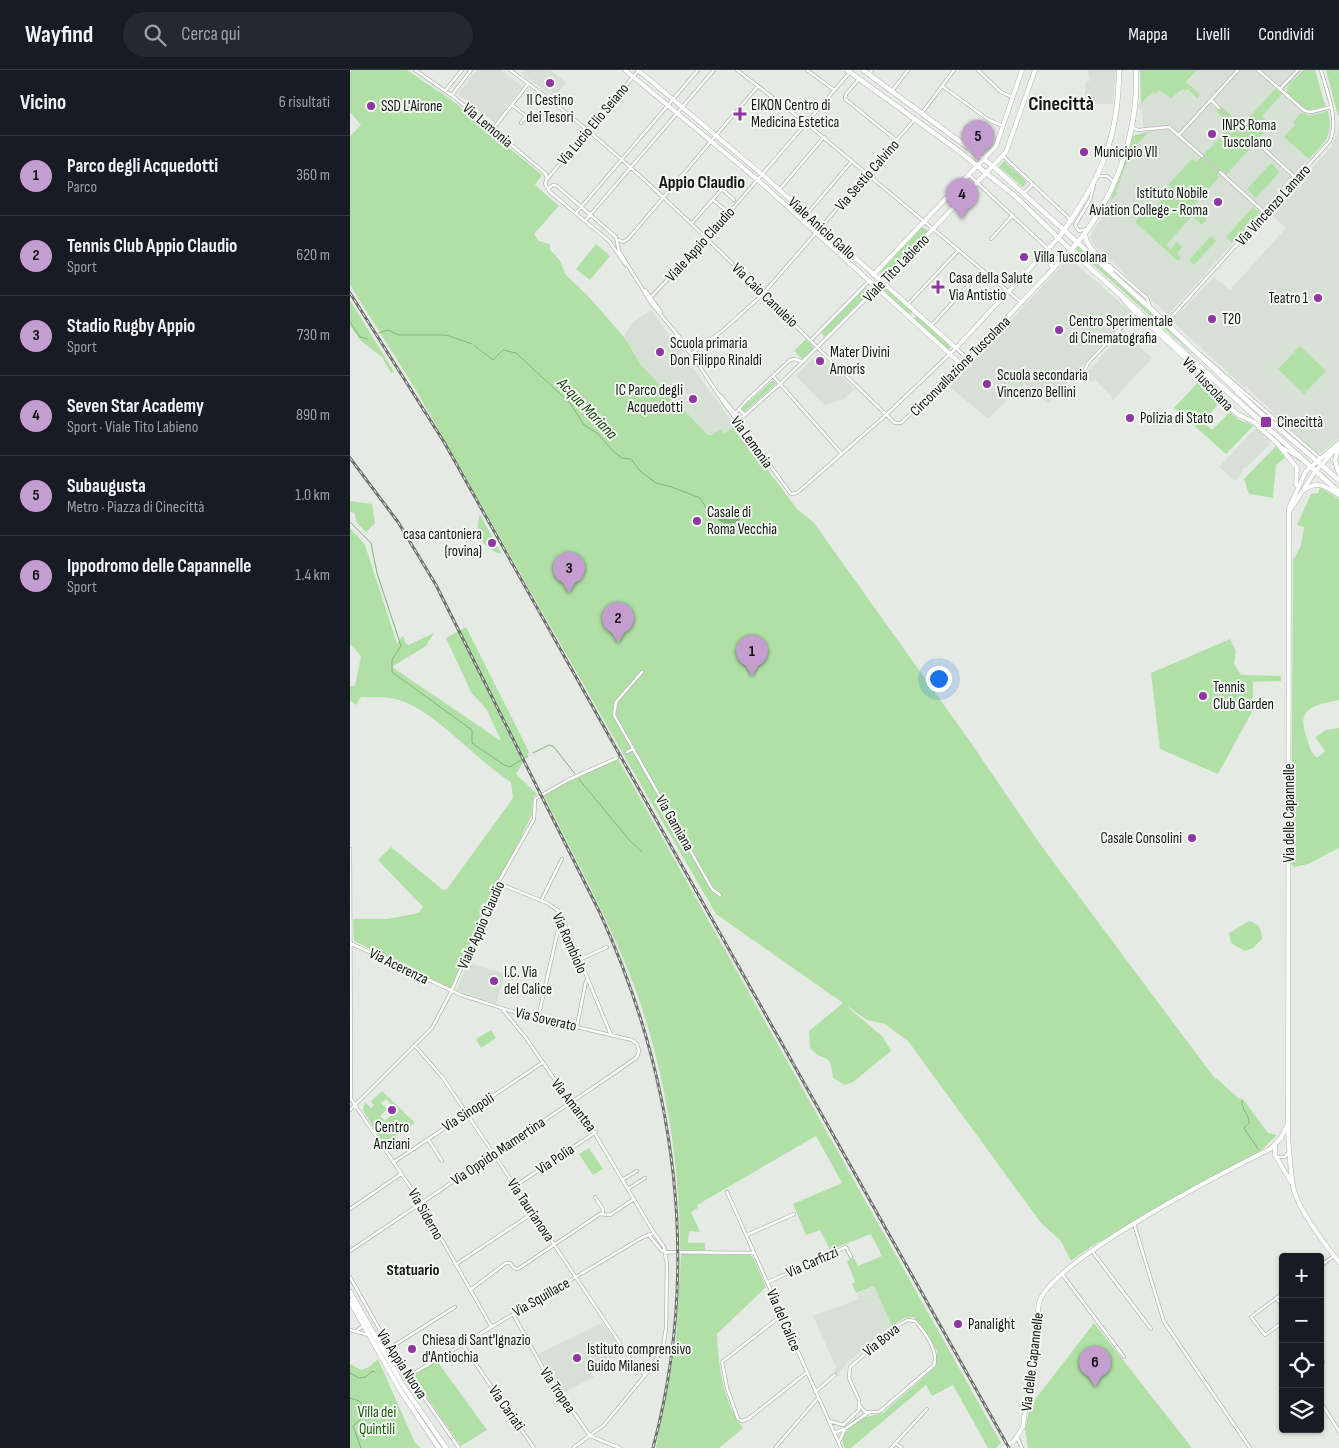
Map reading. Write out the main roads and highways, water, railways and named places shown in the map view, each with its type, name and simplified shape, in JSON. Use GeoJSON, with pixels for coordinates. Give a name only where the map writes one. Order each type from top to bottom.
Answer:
{"type":"FeatureCollection","features":[{"type":"Feature","properties":{"kind":"main road"},"geometry":{"type":"LineString","coordinates":[[863,70],[870,72]]}},
{"type":"Feature","properties":{"kind":"main road"},"geometry":{"type":"LineString","coordinates":[[1059,237],[1072,220],[1098,176],[1114,128],[1119,70]]}},
{"type":"Feature","properties":{"kind":"main road"},"geometry":{"type":"LineString","coordinates":[[1071,250],[1089,227],[1114,182],[1124,157],[1132,127],[1136,95],[1136,70]]}},
{"type":"Feature","properties":{"kind":"main road","name":"Via Tuscolana"},"geometry":{"type":"LineString","coordinates":[[849,71],[987,173],[1339,493]]}},
{"type":"Feature","properties":{"kind":"main road","name":"Via Tuscolana"},"geometry":{"type":"LineString","coordinates":[[870,72],[884,86],[993,166],[1151,309],[1193,350],[1318,459],[1339,480]]}},
{"type":"Feature","properties":{"kind":"main road"},"geometry":{"type":"LineString","coordinates":[[1085,233],[1088,245],[1109,265],[1114,276]]}},
{"type":"Feature","properties":{"kind":"main road","name":"Via Appia Nuova"},"geometry":{"type":"LineString","coordinates":[[350,1292],[369,1335],[400,1390],[439,1448]]}},
{"type":"Feature","properties":{"kind":"main road","name":"Via Appia Nuova"},"geometry":{"type":"LineString","coordinates":[[350,1303],[446,1448]]}},
{"type":"Feature","properties":{"kind":"waterway","name":"Acqua Mariana"},"geometry":{"type":"LineString","coordinates":[[350,322],[360,337],[367,339]]}},
{"type":"Feature","properties":{"kind":"waterway","name":"Acqua Mariana"},"geometry":{"type":"LineString","coordinates":[[379,333],[388,330],[399,335],[446,335],[472,344]]}},
{"type":"Feature","properties":{"kind":"waterway","name":"Acqua Mariana"},"geometry":{"type":"LineString","coordinates":[[475,346],[493,360],[503,350],[516,353],[570,403],[584,425],[597,433],[614,452],[622,458],[631,459],[640,471],[656,483],[700,498],[710,514],[718,516]]}},
{"type":"Feature","properties":{"kind":"waterway"},"geometry":{"type":"LineString","coordinates":[[350,522],[371,543],[377,573],[401,646],[392,660],[392,672],[472,730],[472,743],[504,765],[510,767],[521,760]]}},
{"type":"Feature","properties":{"kind":"waterway"},"geometry":{"type":"LineString","coordinates":[[533,753],[549,745],[554,747],[575,774]]}},
{"type":"Feature","properties":{"kind":"waterway"},"geometry":{"type":"LineString","coordinates":[[579,779],[630,841],[642,852]]}},
{"type":"Feature","properties":{"kind":"waterway"},"geometry":{"type":"LineString","coordinates":[[1242,1101],[1249,1123]]}},
{"type":"Feature","properties":{"kind":"waterway"},"geometry":{"type":"LineString","coordinates":[[1247,1125],[1244,1128],[1258,1149]]}},
{"type":"Feature","properties":{"kind":"waterway"},"geometry":{"type":"LineString","coordinates":[[350,1373],[359,1378],[366,1377],[372,1371],[375,1372]]}},
{"type":"Feature","properties":{"kind":"waterway"},"geometry":{"type":"LineString","coordinates":[[350,1398],[359,1401],[363,1406],[361,1419],[353,1426],[361,1448]]}},
{"type":"Feature","properties":{"kind":"tunnel"},"geometry":{"type":"LineString","coordinates":[[1219,108],[1251,137]]}},
{"type":"Feature","properties":{"kind":"tunnel"},"geometry":{"type":"LineString","coordinates":[[1202,156],[1220,172]]}},
{"type":"Feature","properties":{"kind":"tunnel"},"geometry":{"type":"LineString","coordinates":[[617,758],[627,752]]}},
{"type":"Feature","properties":{"kind":"railway"},"geometry":{"type":"LineString","coordinates":[[350,293],[444,442],[1009,1448]]}},
{"type":"Feature","properties":{"kind":"railway"},"geometry":{"type":"LineString","coordinates":[[350,458],[398,522],[436,585],[600,913],[626,977],[648,1042],[663,1109],[673,1176],[678,1244],[676,1312],[668,1380],[653,1448]]}},
{"type":"Feature","properties":{"kind":"place","name":"Il Cestino dei Tesori"},"geometry":{"type":"Point","coordinates":[550,83]}},
{"type":"Feature","properties":{"kind":"place","name":"SSD L'Airone"},"geometry":{"type":"Point","coordinates":[371,106]}},
{"type":"Feature","properties":{"kind":"place","name":"EIKON Centro di Medicina Estetica"},"geometry":{"type":"Point","coordinates":[740,114]}},
{"type":"Feature","properties":{"kind":"place","name":"INPS Roma Tuscolano"},"geometry":{"type":"Point","coordinates":[1212,134]}},
{"type":"Feature","properties":{"kind":"place","name":"Municipio VII"},"geometry":{"type":"Point","coordinates":[1084,152]}},
{"type":"Feature","properties":{"kind":"place","name":"Subaugusta"},"geometry":{"type":"Point","coordinates":[978,161]}},
{"type":"Feature","properties":{"kind":"place","name":"Istituto Nobile Aviation College - Roma"},"geometry":{"type":"Point","coordinates":[1218,202]}},
{"type":"Feature","properties":{"kind":"place","name":"Seven Star Academy"},"geometry":{"type":"Point","coordinates":[962,219]}},
{"type":"Feature","properties":{"kind":"place","name":"Villa Tuscolana"},"geometry":{"type":"Point","coordinates":[1024,257]}},
{"type":"Feature","properties":{"kind":"place","name":"Casa della Salute Via Antistio"},"geometry":{"type":"Point","coordinates":[938,287]}},
{"type":"Feature","properties":{"kind":"place","name":"Teatro 1"},"geometry":{"type":"Point","coordinates":[1318,298]}},
{"type":"Feature","properties":{"kind":"place","name":"T20"},"geometry":{"type":"Point","coordinates":[1212,319]}},
{"type":"Feature","properties":{"kind":"place","name":"Centro Sperimentale di Cinematografia"},"geometry":{"type":"Point","coordinates":[1059,330]}},
{"type":"Feature","properties":{"kind":"place","name":"Scuola primaria Don Filippo Rinaldi"},"geometry":{"type":"Point","coordinates":[660,352]}},
{"type":"Feature","properties":{"kind":"place","name":"Mater Divini Amoris"},"geometry":{"type":"Point","coordinates":[820,361]}},
{"type":"Feature","properties":{"kind":"place","name":"Scuola secondaria Vincenzo Bellini"},"geometry":{"type":"Point","coordinates":[987,384]}},
{"type":"Feature","properties":{"kind":"place","name":"IC Parco degli Acquedotti"},"geometry":{"type":"Point","coordinates":[693,399]}},
{"type":"Feature","properties":{"kind":"place","name":"Polizia di Stato"},"geometry":{"type":"Point","coordinates":[1130,418]}},
{"type":"Feature","properties":{"kind":"place","name":"Cinecittà"},"geometry":{"type":"Point","coordinates":[1266,422]}},
{"type":"Feature","properties":{"kind":"place","name":"Casale di Roma Vecchia"},"geometry":{"type":"Point","coordinates":[697,521]}},
{"type":"Feature","properties":{"kind":"place","name":"casa cantoniera (rovina)"},"geometry":{"type":"Point","coordinates":[492,543]}},
{"type":"Feature","properties":{"kind":"place","name":"Stadio Rugby Appio"},"geometry":{"type":"Point","coordinates":[569,593]}},
{"type":"Feature","properties":{"kind":"place","name":"Tennis Club Appio Claudio"},"geometry":{"type":"Point","coordinates":[618,643]}},
{"type":"Feature","properties":{"kind":"place","name":"Parco degli Acquedotti"},"geometry":{"type":"Point","coordinates":[752,676]}},
{"type":"Feature","properties":{"kind":"place","name":"Tennis Club Garden"},"geometry":{"type":"Point","coordinates":[1203,696]}},
{"type":"Feature","properties":{"kind":"place","name":"Casale Consolini"},"geometry":{"type":"Point","coordinates":[1192,838]}},
{"type":"Feature","properties":{"kind":"place","name":"I.C. Via del Calice"},"geometry":{"type":"Point","coordinates":[494,981]}},
{"type":"Feature","properties":{"kind":"place","name":"Centro Anziani"},"geometry":{"type":"Point","coordinates":[392,1110]}},
{"type":"Feature","properties":{"kind":"place","name":"Panalight"},"geometry":{"type":"Point","coordinates":[958,1324]}},
{"type":"Feature","properties":{"kind":"place","name":"Chiesa di Sant'Ignazio d'Antiochia"},"geometry":{"type":"Point","coordinates":[412,1349]}},
{"type":"Feature","properties":{"kind":"place","name":"Istituto comprensivo Guido Milanesi"},"geometry":{"type":"Point","coordinates":[577,1358]}},
{"type":"Feature","properties":{"kind":"place","name":"Ippodromo delle Capannelle"},"geometry":{"type":"Point","coordinates":[1095,1387]}},
{"type":"Feature","properties":{"kind":"district","name":"Cinecittà"},"geometry":{"type":"Point","coordinates":[1061,103]}},
{"type":"Feature","properties":{"kind":"district","name":"Appio Claudio"},"geometry":{"type":"Point","coordinates":[702,182]}},
{"type":"Feature","properties":{"kind":"district","name":"Statuario"},"geometry":{"type":"Point","coordinates":[413,1269]}},
{"type":"Feature","properties":{"kind":"park label","name":"Villa dei Quintili"},"geometry":{"type":"Point","coordinates":[377,1420]}}]}
